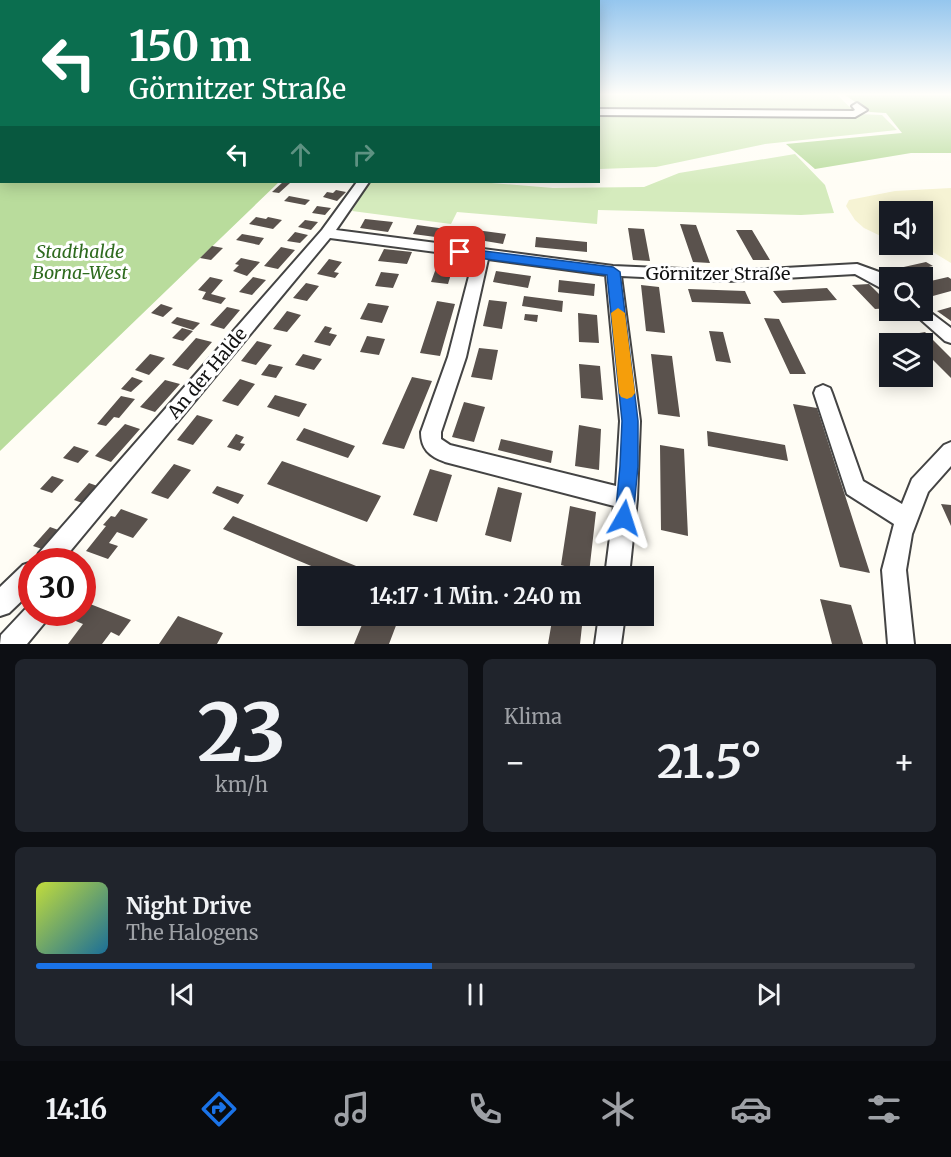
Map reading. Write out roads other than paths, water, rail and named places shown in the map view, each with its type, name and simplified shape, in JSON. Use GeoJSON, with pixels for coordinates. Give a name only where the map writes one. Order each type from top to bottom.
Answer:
{"type":"FeatureCollection","features":[{"type":"Feature","properties":{"kind":"street","name":"An der Halde"},"geometry":{"type":"LineString","coordinates":[[56,548],[327,233],[362,183]]}},
{"type":"Feature","properties":{"kind":"street","name":"Görnitzer Straße"},"geometry":{"type":"LineString","coordinates":[[327,233],[613,272],[728,276],[857,269],[879,280]]}},
{"type":"Feature","properties":{"kind":"street"},"geometry":{"type":"LineString","coordinates":[[482,255],[458,357],[431,432],[431,443],[445,453],[626,499]]}},
{"type":"Feature","properties":{"kind":"street"},"geometry":{"type":"LineString","coordinates":[[613,272],[630,421],[626,499],[618,566]]}},
{"type":"Feature","properties":{"kind":"street"},"geometry":{"type":"LineString","coordinates":[[931,321],[951,337]]}},
{"type":"Feature","properties":{"kind":"street"},"geometry":{"type":"LineString","coordinates":[[823,393],[855,487],[907,519]]}},
{"type":"Feature","properties":{"kind":"street"},"geometry":{"type":"LineString","coordinates":[[901,644],[894,570],[901,534],[920,486],[951,451]]}},
{"type":"Feature","properties":{"kind":"street","name":"An der Halde"},"geometry":{"type":"LineString","coordinates":[[0,604],[18,588]]}},
{"type":"Feature","properties":{"kind":"street"},"geometry":{"type":"LineString","coordinates":[[10,644],[25,626]]}},
{"type":"Feature","properties":{"kind":"street"},"geometry":{"type":"LineString","coordinates":[[608,644],[610,626]]}},
{"type":"Feature","properties":{"kind":"park label","name":"Stadthalde Borna-West"},"geometry":{"type":"Point","coordinates":[80,261]}}]}
